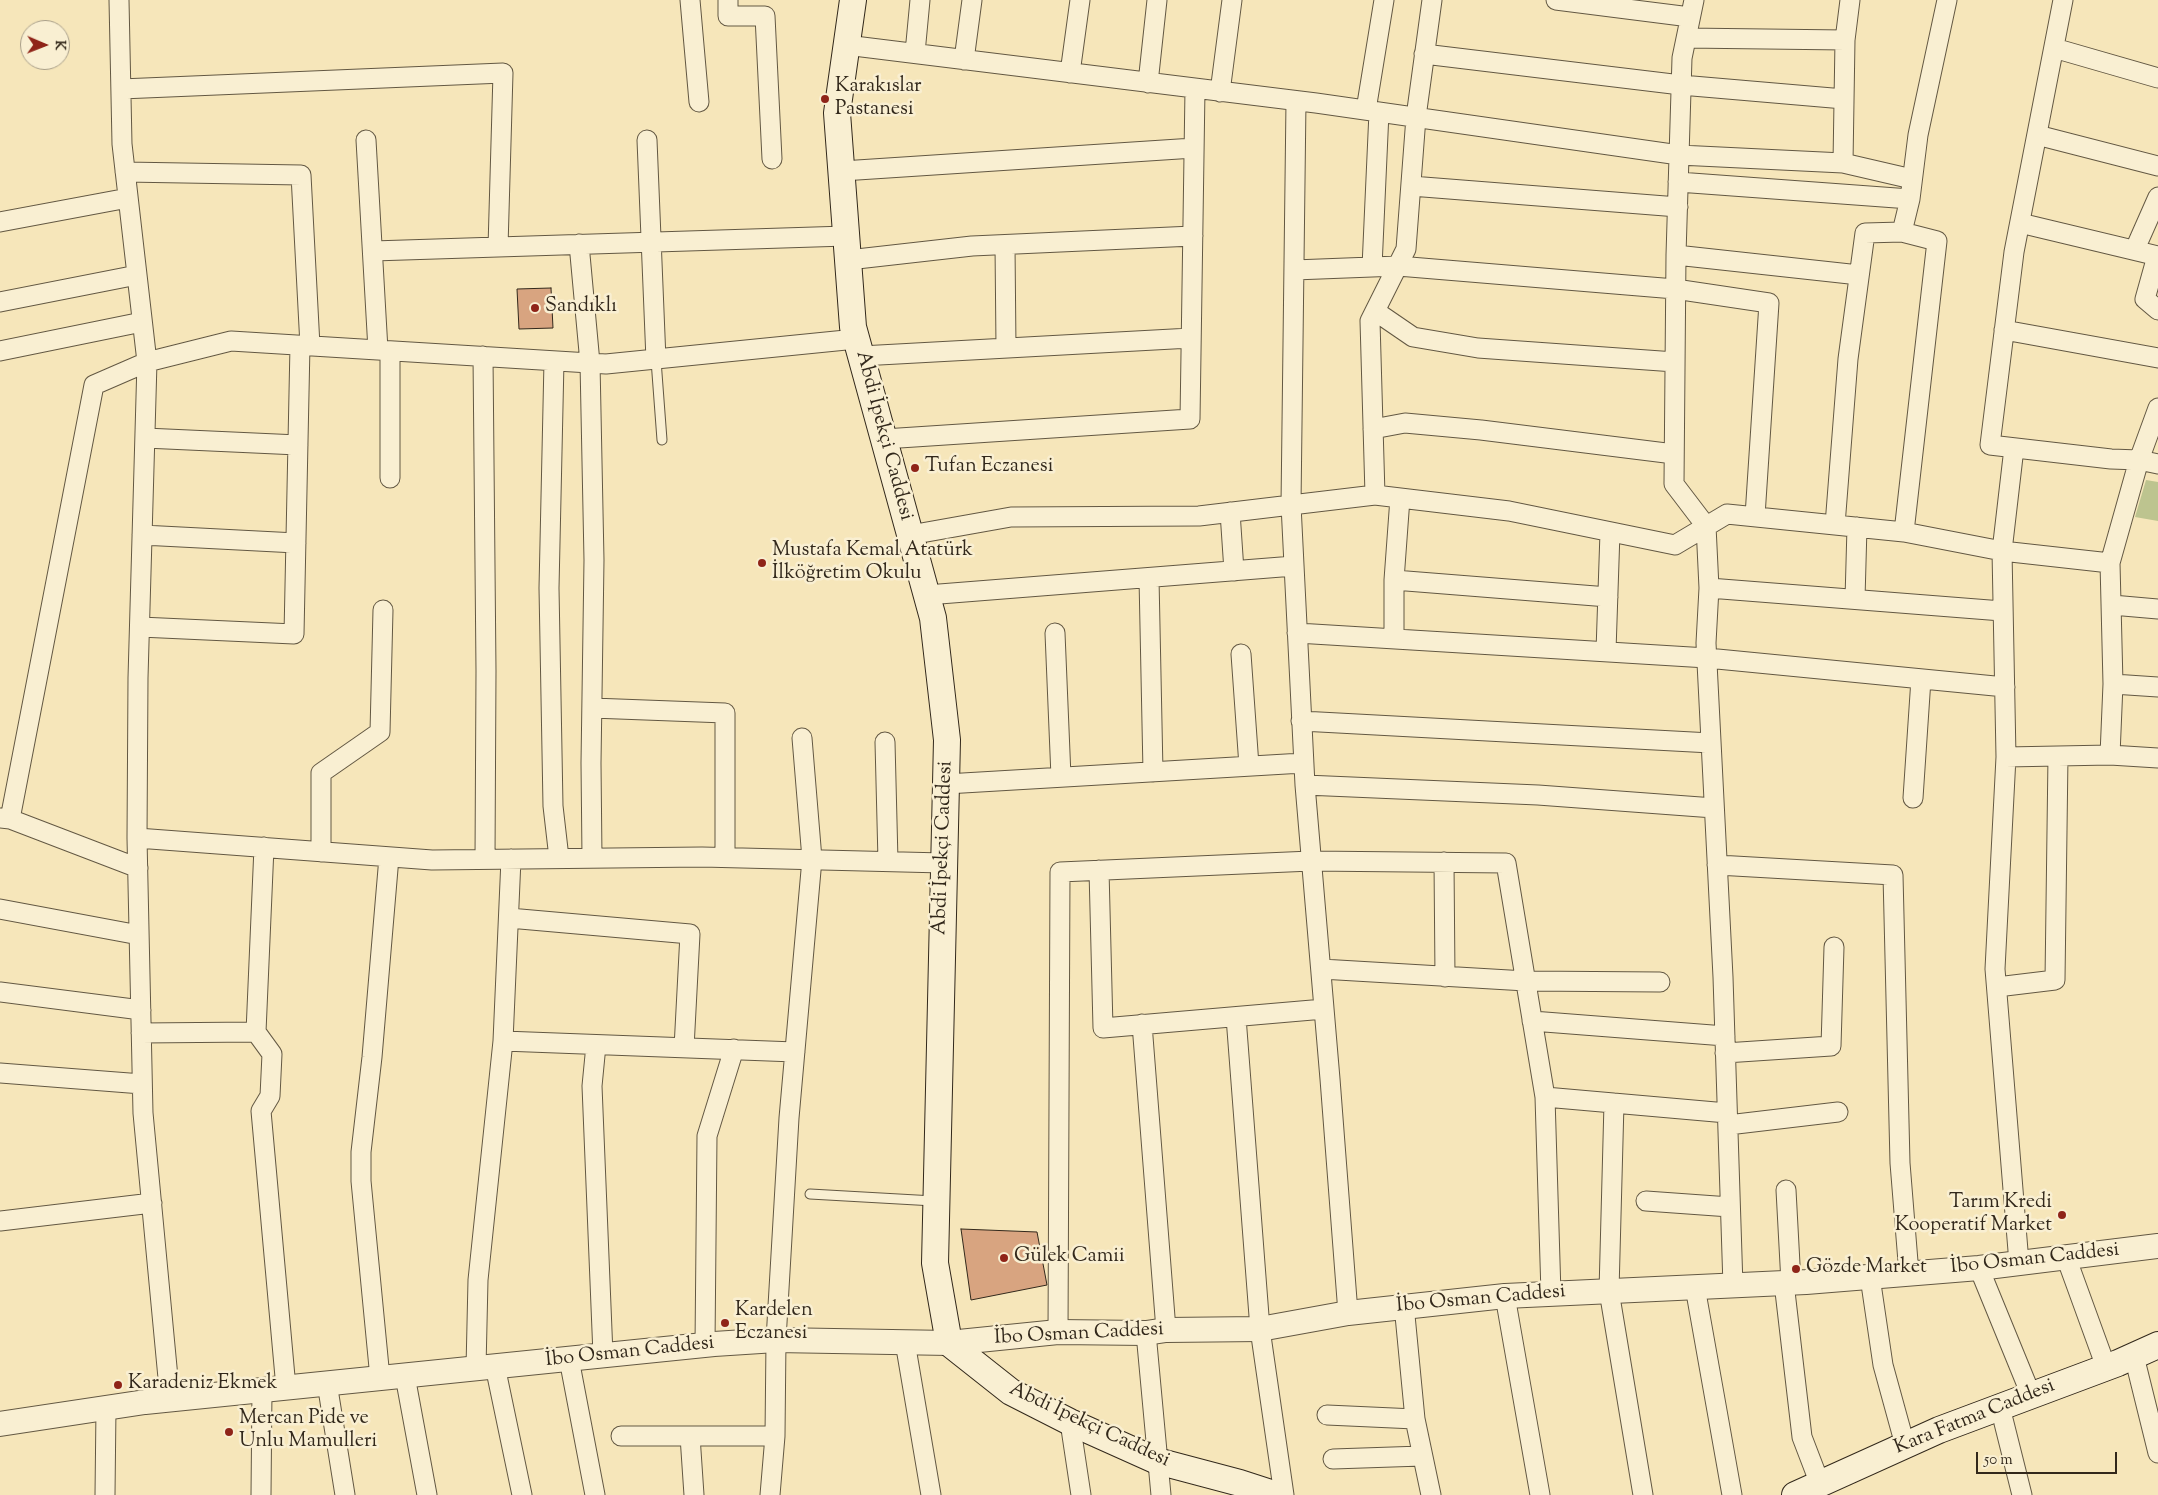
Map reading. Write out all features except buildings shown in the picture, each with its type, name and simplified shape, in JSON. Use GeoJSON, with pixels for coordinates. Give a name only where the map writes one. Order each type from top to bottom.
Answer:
{"type":"FeatureCollection","features":[{"type":"Feature","properties":{"kind":"main road","name":"Abdi İpekçi Caddesi"},"geometry":{"type":"LineString","coordinates":[[853,0],[837,113],[853,327],[933,618],[947,740],[935,1263],[949,1343],[1011,1392],[1070,1422],[1157,1461],[1240,1489],[1277,1495]]}},
{"type":"Feature","properties":{"kind":"main road","name":"Kara Fatma Caddesi"},"geometry":{"type":"LineString","coordinates":[[1794,1495],[1905,1445],[2158,1345]]}},
{"type":"Feature","properties":{"kind":"street"},"geometry":{"type":"LineString","coordinates":[[119,0],[122,144],[147,362],[137,838],[142,1084],[170,1399]]}},
{"type":"Feature","properties":{"kind":"street"},"geometry":{"type":"LineString","coordinates":[[690,0],[699,102]]}},
{"type":"Feature","properties":{"kind":"street"},"geometry":{"type":"LineString","coordinates":[[728,0],[728,16],[765,16],[772,158]]}},
{"type":"Feature","properties":{"kind":"street"},"geometry":{"type":"LineString","coordinates":[[915,53],[920,0]]}},
{"type":"Feature","properties":{"kind":"street"},"geometry":{"type":"LineString","coordinates":[[964,60],[972,0]]}},
{"type":"Feature","properties":{"kind":"street"},"geometry":{"type":"LineString","coordinates":[[1070,74],[1080,0]]}},
{"type":"Feature","properties":{"kind":"street"},"geometry":{"type":"LineString","coordinates":[[1148,83],[1157,0]]}},
{"type":"Feature","properties":{"kind":"street"},"geometry":{"type":"LineString","coordinates":[[1220,92],[1232,0]]}},
{"type":"Feature","properties":{"kind":"street"},"geometry":{"type":"LineString","coordinates":[[1372,267],[1372,111],[1384,0]]}},
{"type":"Feature","properties":{"kind":"street"},"geometry":{"type":"LineString","coordinates":[[1375,495],[1370,321],[1406,249],[1416,117],[1432,0]]}},
{"type":"Feature","properties":{"kind":"street"},"geometry":{"type":"LineString","coordinates":[[1556,0],[1692,8],[1682,58],[1676,255],[1674,484],[1706,526],[1709,588],[1707,658],[1725,1045],[1732,1286]]}},
{"type":"Feature","properties":{"kind":"street"},"geometry":{"type":"LineString","coordinates":[[1842,163],[1845,40],[1850,0]]}},
{"type":"Feature","properties":{"kind":"street"},"geometry":{"type":"LineString","coordinates":[[1902,232],[1910,200],[1918,135],[1947,0]]}},
{"type":"Feature","properties":{"kind":"street"},"geometry":{"type":"LineString","coordinates":[[2063,0],[2020,223],[2004,330],[1990,445],[2139,460],[2158,464]]}},
{"type":"Feature","properties":{"kind":"street"},"geometry":{"type":"LineString","coordinates":[[1686,38],[1845,40]]}},
{"type":"Feature","properties":{"kind":"street"},"geometry":{"type":"LineString","coordinates":[[846,45],[1296,101],[1679,154],[1842,163],[1912,179]]}},
{"type":"Feature","properties":{"kind":"street"},"geometry":{"type":"LineString","coordinates":[[2054,48],[2158,78]]}},
{"type":"Feature","properties":{"kind":"street"},"geometry":{"type":"LineString","coordinates":[[1424,54],[1681,85],[1844,100]]}},
{"type":"Feature","properties":{"kind":"street"},"geometry":{"type":"LineString","coordinates":[[121,89],[503,73],[498,247]]}},
{"type":"Feature","properties":{"kind":"street"},"geometry":{"type":"LineString","coordinates":[[884,439],[1190,420],[1195,89]]}},
{"type":"Feature","properties":{"kind":"street"},"geometry":{"type":"LineString","coordinates":[[1296,101],[1291,505],[1304,785],[1321,969],[1348,1313]]}},
{"type":"Feature","properties":{"kind":"street"},"geometry":{"type":"LineString","coordinates":[[2037,136],[2158,166]]}},
{"type":"Feature","properties":{"kind":"street"},"geometry":{"type":"LineString","coordinates":[[366,140],[372,251],[384,350],[390,478]]}},
{"type":"Feature","properties":{"kind":"street"},"geometry":{"type":"LineString","coordinates":[[647,140],[656,360]]}},
{"type":"Feature","properties":{"kind":"street"},"geometry":{"type":"LineString","coordinates":[[842,171],[1194,148]]}},
{"type":"Feature","properties":{"kind":"street"},"geometry":{"type":"LineString","coordinates":[[125,172],[301,175],[305,345],[298,445],[294,634],[140,627]]}},
{"type":"Feature","properties":{"kind":"street"},"geometry":{"type":"LineString","coordinates":[[1678,182],[1910,200]]}},
{"type":"Feature","properties":{"kind":"street"},"geometry":{"type":"LineString","coordinates":[[1411,186],[1678,208]]}},
{"type":"Feature","properties":{"kind":"street"},"geometry":{"type":"LineString","coordinates":[[2135,249],[2158,197]]}},
{"type":"Feature","properties":{"kind":"street"},"geometry":{"type":"LineString","coordinates":[[0,222],[128,198]]}},
{"type":"Feature","properties":{"kind":"street"},"geometry":{"type":"LineString","coordinates":[[2020,223],[2158,256],[2146,299],[2158,310]]}},
{"type":"Feature","properties":{"kind":"street"},"geometry":{"type":"LineString","coordinates":[[1835,525],[1848,359],[1865,233],[1902,232],[1937,241],[1904,532]]}},
{"type":"Feature","properties":{"kind":"street"},"geometry":{"type":"LineString","coordinates":[[372,251],[652,241],[847,248],[1005,245],[1193,236]]}},
{"type":"Feature","properties":{"kind":"street"},"geometry":{"type":"LineString","coordinates":[[580,244],[590,363],[594,560],[592,858]]}},
{"type":"Feature","properties":{"kind":"street"},"geometry":{"type":"LineString","coordinates":[[1005,245],[1006,348]]}},
{"type":"Feature","properties":{"kind":"street"},"geometry":{"type":"LineString","coordinates":[[1676,255],[1859,275]]}},
{"type":"Feature","properties":{"kind":"street"},"geometry":{"type":"LineString","coordinates":[[1294,270],[1398,266],[1676,289],[1769,303],[1755,516]]}},
{"type":"Feature","properties":{"kind":"street"},"geometry":{"type":"LineString","coordinates":[[0,302],[137,275]]}},
{"type":"Feature","properties":{"kind":"street"},"geometry":{"type":"LineString","coordinates":[[1375,310],[1413,336],[1478,348],[1675,362]]}},
{"type":"Feature","properties":{"kind":"street"},"geometry":{"type":"LineString","coordinates":[[0,351],[142,322]]}},
{"type":"Feature","properties":{"kind":"street"},"geometry":{"type":"LineString","coordinates":[[2004,330],[2158,358]]}},
{"type":"Feature","properties":{"kind":"street"},"geometry":{"type":"LineString","coordinates":[[138,868],[5,819],[94,385],[147,362],[231,341],[606,364],[858,348],[1006,348],[1191,338]]}},
{"type":"Feature","properties":{"kind":"street"},"geometry":{"type":"LineString","coordinates":[[483,356],[486,671],[485,859]]}},
{"type":"Feature","properties":{"kind":"street"},"geometry":{"type":"LineString","coordinates":[[554,361],[549,588],[553,806],[559,858]]}},
{"type":"Feature","properties":{"kind":"street"},"geometry":{"type":"LineString","coordinates":[[2110,755],[2113,684],[2110,564],[2139,460],[2158,408]]}},
{"type":"Feature","properties":{"kind":"street"},"geometry":{"type":"LineString","coordinates":[[1373,429],[1405,423],[1481,430],[1674,454]]}},
{"type":"Feature","properties":{"kind":"street"},"geometry":{"type":"LineString","coordinates":[[145,438],[298,445]]}},
{"type":"Feature","properties":{"kind":"street"},"geometry":{"type":"LineString","coordinates":[[2014,448],[2002,550],[2006,757],[1995,969],[2020,1263]]}},
{"type":"Feature","properties":{"kind":"street"},"geometry":{"type":"LineString","coordinates":[[910,536],[1011,517],[1199,516],[1375,495],[1509,511],[1675,545],[1727,514],[1904,532],[2002,550],[2110,564]]}},
{"type":"Feature","properties":{"kind":"street"},"geometry":{"type":"LineString","coordinates":[[1394,638],[1394,580],[1400,498]]}},
{"type":"Feature","properties":{"kind":"street"},"geometry":{"type":"LineString","coordinates":[[1230,512],[1234,571]]}},
{"type":"Feature","properties":{"kind":"street"},"geometry":{"type":"LineString","coordinates":[[1855,599],[1857,527]]}},
{"type":"Feature","properties":{"kind":"street"},"geometry":{"type":"LineString","coordinates":[[1606,651],[1610,532]]}},
{"type":"Feature","properties":{"kind":"street"},"geometry":{"type":"LineString","coordinates":[[142,535],[296,543]]}},
{"type":"Feature","properties":{"kind":"street"},"geometry":{"type":"LineString","coordinates":[[927,596],[1294,566]]}},
{"type":"Feature","properties":{"kind":"street"},"geometry":{"type":"LineString","coordinates":[[1149,578],[1153,772]]}},
{"type":"Feature","properties":{"kind":"street"},"geometry":{"type":"LineString","coordinates":[[1394,580],[1608,597]]}},
{"type":"Feature","properties":{"kind":"street"},"geometry":{"type":"LineString","coordinates":[[1709,588],[2002,611]]}},
{"type":"Feature","properties":{"kind":"street"},"geometry":{"type":"LineString","coordinates":[[2112,605],[2158,609]]}},
{"type":"Feature","properties":{"kind":"street"},"geometry":{"type":"LineString","coordinates":[[321,852],[321,773],[380,732],[382,610]]}},
{"type":"Feature","properties":{"kind":"street"},"geometry":{"type":"LineString","coordinates":[[1297,632],[1707,658],[2004,686]]}},
{"type":"Feature","properties":{"kind":"street"},"geometry":{"type":"LineString","coordinates":[[1055,633],[1061,777]]}},
{"type":"Feature","properties":{"kind":"street"},"geometry":{"type":"LineString","coordinates":[[1242,654],[1248,766]]}},
{"type":"Feature","properties":{"kind":"street"},"geometry":{"type":"LineString","coordinates":[[1913,798],[1921,679]]}},
{"type":"Feature","properties":{"kind":"street"},"geometry":{"type":"LineString","coordinates":[[2113,684],[2158,688]]}},
{"type":"Feature","properties":{"kind":"street"},"geometry":{"type":"LineString","coordinates":[[592,708],[726,713],[725,857]]}},
{"type":"Feature","properties":{"kind":"street"},"geometry":{"type":"LineString","coordinates":[[1301,721],[1711,743]]}},
{"type":"Feature","properties":{"kind":"street"},"geometry":{"type":"LineString","coordinates":[[770,1495],[775,1436],[776,1340],[789,1118],[812,859],[802,738]]}},
{"type":"Feature","properties":{"kind":"street"},"geometry":{"type":"LineString","coordinates":[[885,742],[888,861]]}},
{"type":"Feature","properties":{"kind":"street"},"geometry":{"type":"LineString","coordinates":[[2006,757],[2110,755],[2158,758]]}},
{"type":"Feature","properties":{"kind":"street"},"geometry":{"type":"LineString","coordinates":[[1997,988],[2055,980],[2058,756]]}},
{"type":"Feature","properties":{"kind":"street"},"geometry":{"type":"LineString","coordinates":[[946,784],[1303,763]]}},
{"type":"Feature","properties":{"kind":"street"},"geometry":{"type":"LineString","coordinates":[[1304,785],[1538,795],[1714,808]]}},
{"type":"Feature","properties":{"kind":"street"},"geometry":{"type":"LineString","coordinates":[[137,838],[432,860],[725,857],[943,863]]}},
{"type":"Feature","properties":{"kind":"street"},"geometry":{"type":"LineString","coordinates":[[264,847],[256,1032],[272,1054],[270,1096],[260,1111],[286,1388]]}},
{"type":"Feature","properties":{"kind":"street"},"geometry":{"type":"LineString","coordinates":[[380,1378],[361,1181],[361,1152],[372,1057],[389,856]]}},
{"type":"Feature","properties":{"kind":"street"},"geometry":{"type":"LineString","coordinates":[[511,859],[503,1041],[478,1280],[485,1367],[522,1495]]}},
{"type":"Feature","properties":{"kind":"street"},"geometry":{"type":"LineString","coordinates":[[1058,1332],[1060,872],[1311,861],[1506,863],[1545,1097],[1551,1294]]}},
{"type":"Feature","properties":{"kind":"street"},"geometry":{"type":"LineString","coordinates":[[1444,862],[1445,977]]}},
{"type":"Feature","properties":{"kind":"street"},"geometry":{"type":"LineString","coordinates":[[1717,865],[1893,875],[1900,1163],[1909,1274]]}},
{"type":"Feature","properties":{"kind":"street"},"geometry":{"type":"LineString","coordinates":[[1099,870],[1103,1028],[1324,1009]]}},
{"type":"Feature","properties":{"kind":"street"},"geometry":{"type":"LineString","coordinates":[[0,909],[139,936]]}},
{"type":"Feature","properties":{"kind":"street"},"geometry":{"type":"LineString","coordinates":[[509,918],[690,934],[684,1048]]}},
{"type":"Feature","properties":{"kind":"street"},"geometry":{"type":"LineString","coordinates":[[1532,1021],[1725,1045],[1831,1046],[1834,947]]}},
{"type":"Feature","properties":{"kind":"street"},"geometry":{"type":"LineString","coordinates":[[1321,969],[1526,981],[1660,982]]}},
{"type":"Feature","properties":{"kind":"street"},"geometry":{"type":"LineString","coordinates":[[0,992],[141,1010]]}},
{"type":"Feature","properties":{"kind":"street"},"geometry":{"type":"LineString","coordinates":[[1236,1016],[1260,1329],[1284,1495]]}},
{"type":"Feature","properties":{"kind":"street"},"geometry":{"type":"LineString","coordinates":[[1142,1024],[1156,1332],[1157,1461],[1161,1495]]}},
{"type":"Feature","properties":{"kind":"street"},"geometry":{"type":"LineString","coordinates":[[142,1033],[256,1032]]}},
{"type":"Feature","properties":{"kind":"street"},"geometry":{"type":"LineString","coordinates":[[503,1041],[795,1052]]}},
{"type":"Feature","properties":{"kind":"street"},"geometry":{"type":"LineString","coordinates":[[596,1044],[592,1086],[603,1356]]}},
{"type":"Feature","properties":{"kind":"street"},"geometry":{"type":"LineString","coordinates":[[705,1345],[708,1136],[734,1050]]}},
{"type":"Feature","properties":{"kind":"street"},"geometry":{"type":"LineString","coordinates":[[0,1073],[142,1084]]}},
{"type":"Feature","properties":{"kind":"street"},"geometry":{"type":"LineString","coordinates":[[1545,1097],[1614,1103],[1727,1119],[1838,1112]]}},
{"type":"Feature","properties":{"kind":"street"},"geometry":{"type":"LineString","coordinates":[[1614,1103],[1609,1291],[1643,1495]]}},
{"type":"Feature","properties":{"kind":"street"},"geometry":{"type":"LineString","coordinates":[[1786,1190],[1788,1283],[1802,1437],[1820,1484]]}},
{"type":"Feature","properties":{"kind":"street"},"geometry":{"type":"LineString","coordinates":[[1646,1201],[1730,1207]]}},
{"type":"Feature","properties":{"kind":"street"},"geometry":{"type":"LineString","coordinates":[[0,1221],[152,1203]]}},
{"type":"Feature","properties":{"kind":"street","name":"İbo Osman Caddesi"},"geometry":{"type":"LineString","coordinates":[[0,1424],[170,1399],[705,1345],[776,1340],[949,1343],[1058,1332],[1260,1329],[1348,1313],[1505,1296],[1732,1286],[1870,1277],[1979,1268],[2158,1246]]}},
{"type":"Feature","properties":{"kind":"street"},"geometry":{"type":"LineString","coordinates":[[2066,1257],[2106,1367]]}},
{"type":"Feature","properties":{"kind":"street"},"geometry":{"type":"LineString","coordinates":[[1979,1268],[2031,1395]]}},
{"type":"Feature","properties":{"kind":"street"},"geometry":{"type":"LineString","coordinates":[[1870,1277],[1882,1365],[1905,1445]]}},
{"type":"Feature","properties":{"kind":"street"},"geometry":{"type":"LineString","coordinates":[[1695,1287],[1732,1495]]}},
{"type":"Feature","properties":{"kind":"street"},"geometry":{"type":"LineString","coordinates":[[1505,1296],[1540,1495]]}},
{"type":"Feature","properties":{"kind":"street"},"geometry":{"type":"LineString","coordinates":[[1404,1306],[1414,1419],[1431,1495]]}},
{"type":"Feature","properties":{"kind":"street"},"geometry":{"type":"LineString","coordinates":[[905,1342],[931,1495]]}},
{"type":"Feature","properties":{"kind":"street"},"geometry":{"type":"LineString","coordinates":[[2134,1356],[2158,1453]]}},
{"type":"Feature","properties":{"kind":"street"},"geometry":{"type":"LineString","coordinates":[[569,1359],[595,1495]]}},
{"type":"Feature","properties":{"kind":"street"},"geometry":{"type":"LineString","coordinates":[[404,1376],[427,1495]]}},
{"type":"Feature","properties":{"kind":"street"},"geometry":{"type":"LineString","coordinates":[[327,1383],[345,1495]]}},
{"type":"Feature","properties":{"kind":"street"},"geometry":{"type":"LineString","coordinates":[[260,1495],[262,1390]]}},
{"type":"Feature","properties":{"kind":"street"},"geometry":{"type":"LineString","coordinates":[[105,1495],[106,1408]]}},
{"type":"Feature","properties":{"kind":"street"},"geometry":{"type":"LineString","coordinates":[[1995,1409],[2010,1495]]}},
{"type":"Feature","properties":{"kind":"street"},"geometry":{"type":"LineString","coordinates":[[1995,1409],[2022,1495]]}},
{"type":"Feature","properties":{"kind":"street"},"geometry":{"type":"LineString","coordinates":[[1327,1415],[1414,1419]]}},
{"type":"Feature","properties":{"kind":"street"},"geometry":{"type":"LineString","coordinates":[[1070,1422],[1081,1495]]}},
{"type":"Feature","properties":{"kind":"street"},"geometry":{"type":"LineString","coordinates":[[621,1436],[775,1436]]}},
{"type":"Feature","properties":{"kind":"street"},"geometry":{"type":"LineString","coordinates":[[690,1436],[694,1495]]}},
{"type":"Feature","properties":{"kind":"street"},"geometry":{"type":"LineString","coordinates":[[1333,1459],[1422,1456]]}},
{"type":"Feature","properties":{"kind":"lane"},"geometry":{"type":"LineString","coordinates":[[656,360],[662,440]]}},
{"type":"Feature","properties":{"kind":"lane"},"geometry":{"type":"LineString","coordinates":[[810,1194],[936,1201]]}},
{"type":"Feature","properties":{"kind":"green space"},"geometry":{"type":"Polygon","coordinates":[[[2146,480],[2158,482],[2158,521],[2135,517],[2146,480]]]}},
{"type":"Feature","properties":{"kind":"place","name":"Karakıslar Pastanesi"},"geometry":{"type":"Point","coordinates":[825,99]}},
{"type":"Feature","properties":{"kind":"place","name":"Sandıklı"},"geometry":{"type":"Point","coordinates":[535,308]}},
{"type":"Feature","properties":{"kind":"place","name":"Tufan Eczanesi"},"geometry":{"type":"Point","coordinates":[915,468]}},
{"type":"Feature","properties":{"kind":"place","name":"Mustafa Kemal Atatürk İlköğretim Okulu"},"geometry":{"type":"Point","coordinates":[762,563]}},
{"type":"Feature","properties":{"kind":"place","name":"Tarım Kredi Kooperatif Market"},"geometry":{"type":"Point","coordinates":[2062,1215]}},
{"type":"Feature","properties":{"kind":"place","name":"Gülek Camii"},"geometry":{"type":"Point","coordinates":[1004,1258]}},
{"type":"Feature","properties":{"kind":"place","name":"Gözde Market"},"geometry":{"type":"Point","coordinates":[1796,1269]}},
{"type":"Feature","properties":{"kind":"place","name":"Kardelen Eczanesi"},"geometry":{"type":"Point","coordinates":[725,1323]}},
{"type":"Feature","properties":{"kind":"place","name":"Karadeniz Ekmek"},"geometry":{"type":"Point","coordinates":[118,1385]}},
{"type":"Feature","properties":{"kind":"place","name":"Mercan Pide ve Unlu Mamulleri"},"geometry":{"type":"Point","coordinates":[229,1432]}}]}
